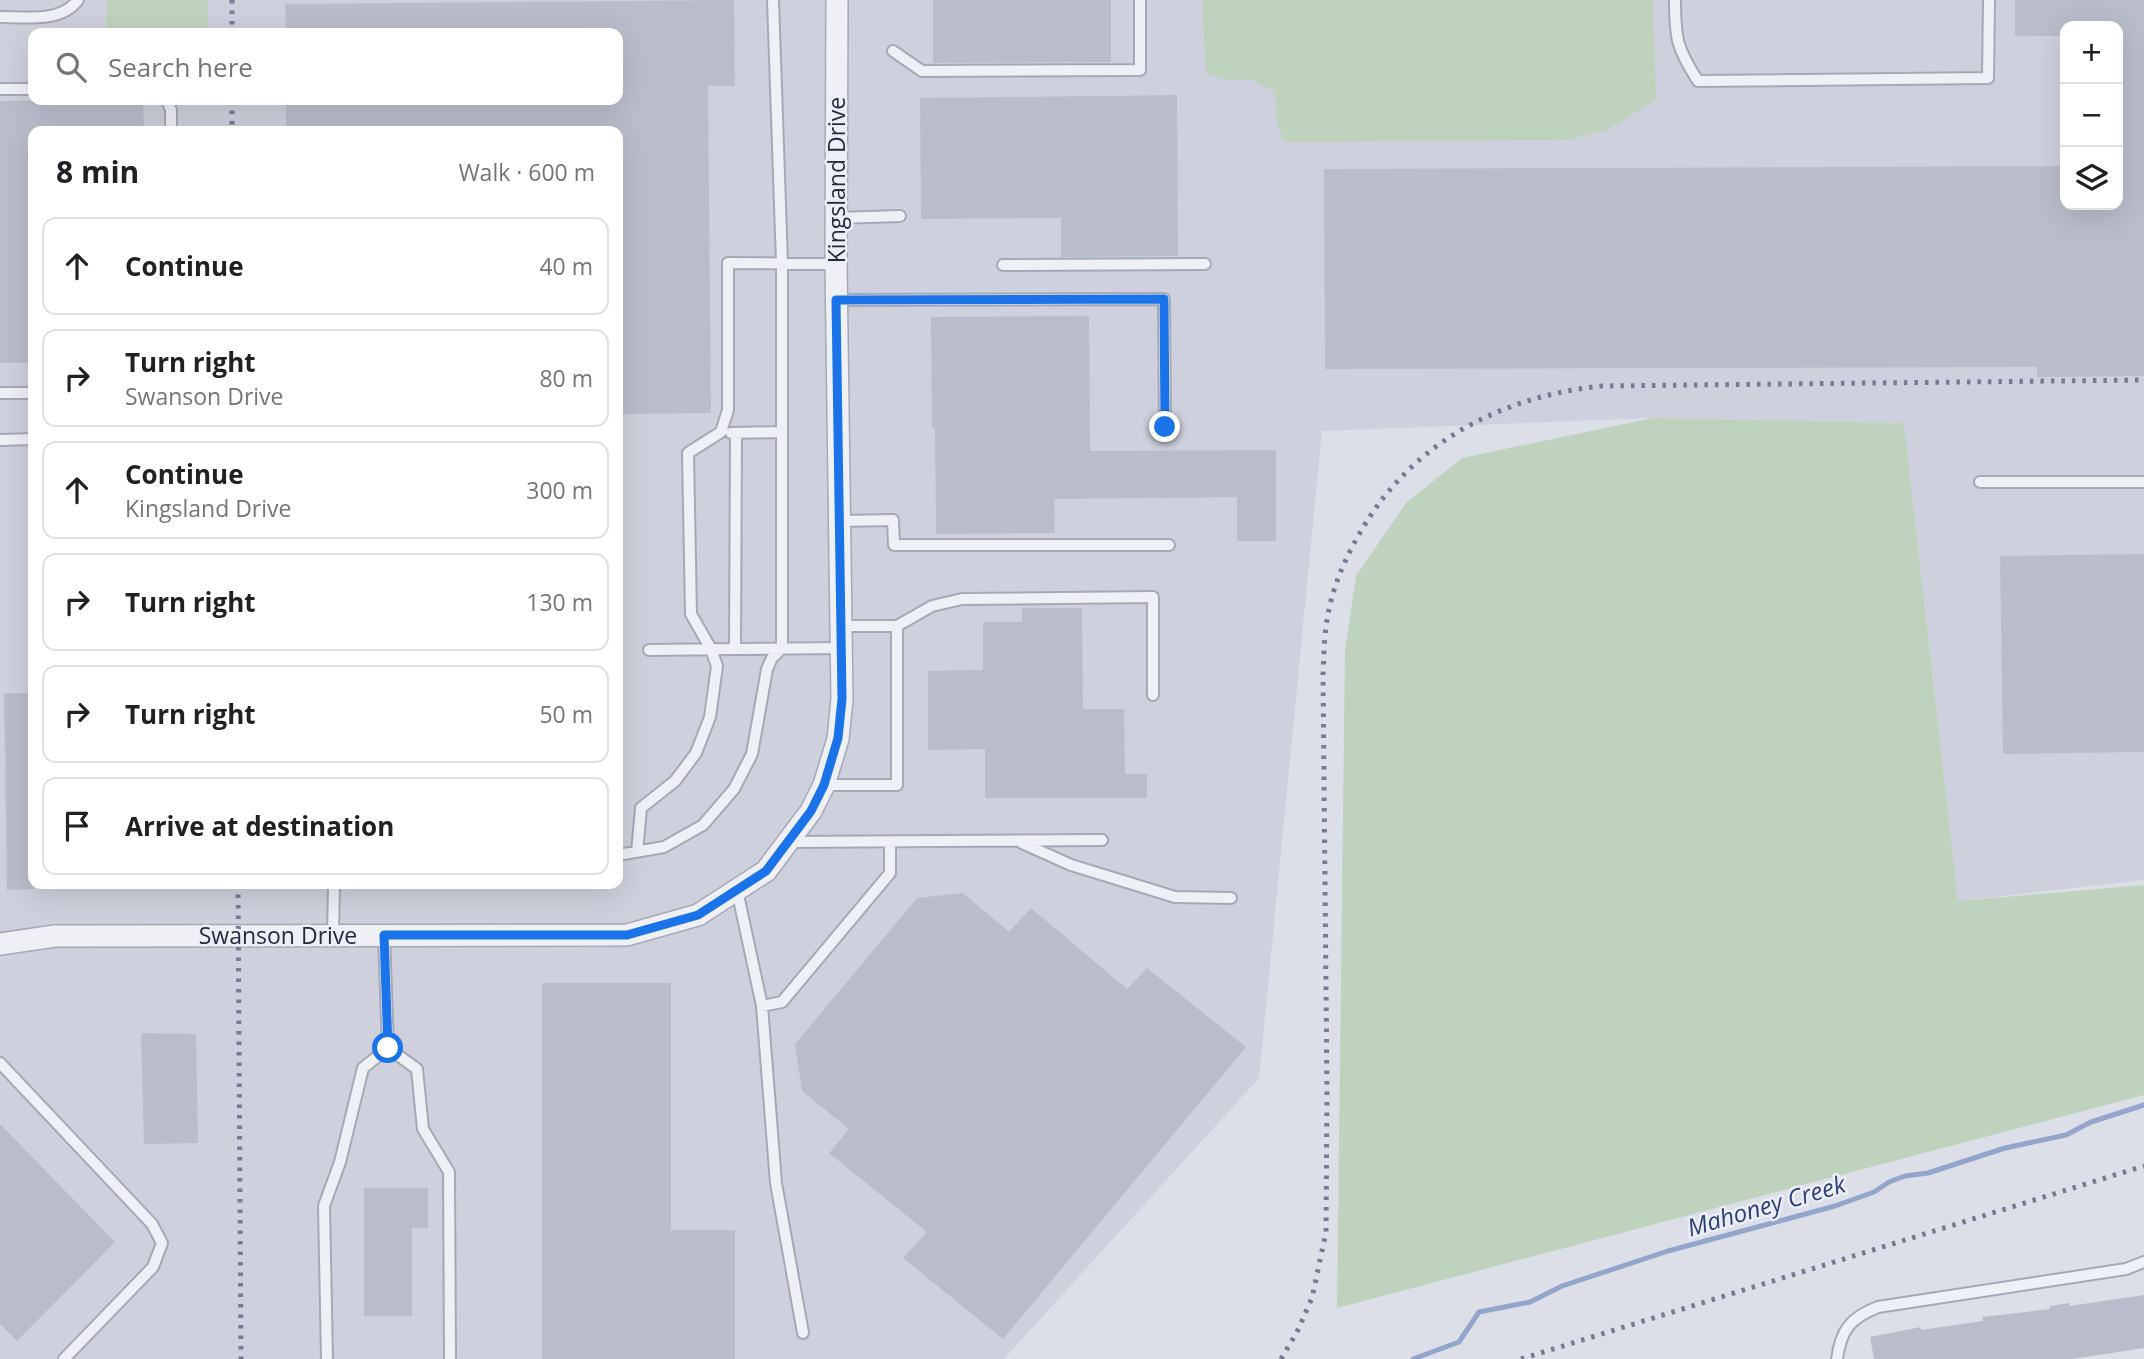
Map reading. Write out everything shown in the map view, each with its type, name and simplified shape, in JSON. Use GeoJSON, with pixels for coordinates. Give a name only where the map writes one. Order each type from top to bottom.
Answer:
{"type":"FeatureCollection","features":[{"type":"Feature","properties":{"kind":"street","name":"Kingsland Drive"},"geometry":{"type":"LineString","coordinates":[[599,936],[627,935],[698,915],[766,871],[811,811],[824,785],[838,738],[842,699],[842,649],[836,300],[837,0]]}},
{"type":"Feature","properties":{"kind":"street","name":"Swanson Drive"},"geometry":{"type":"LineString","coordinates":[[0,944],[55,936],[599,936]]}},
{"type":"Feature","properties":{"kind":"lane"},"geometry":{"type":"LineString","coordinates":[[0,18],[41,17],[62,13],[74,6],[78,0]]}},
{"type":"Feature","properties":{"kind":"lane"},"geometry":{"type":"LineString","coordinates":[[623,854],[664,847],[703,825],[734,789],[752,754],[767,670],[772,658],[782,648],[782,263],[773,0]]}},
{"type":"Feature","properties":{"kind":"lane"},"geometry":{"type":"LineString","coordinates":[[893,51],[922,71],[1140,70],[1140,0]]}},
{"type":"Feature","properties":{"kind":"lane"},"geometry":{"type":"LineString","coordinates":[[1675,0],[1675,33],[1681,56],[1698,81],[1988,78],[1989,0]]}},
{"type":"Feature","properties":{"kind":"lane"},"geometry":{"type":"LineString","coordinates":[[0,89],[28,89]]}},
{"type":"Feature","properties":{"kind":"lane"},"geometry":{"type":"LineString","coordinates":[[169,105],[171,126]]}},
{"type":"Feature","properties":{"kind":"lane"},"geometry":{"type":"LineString","coordinates":[[836,218],[900,216]]}},
{"type":"Feature","properties":{"kind":"lane"},"geometry":{"type":"LineString","coordinates":[[721,432],[727,410],[728,263],[836,264]]}},
{"type":"Feature","properties":{"kind":"lane"},"geometry":{"type":"LineString","coordinates":[[1003,265],[1205,264]]}},
{"type":"Feature","properties":{"kind":"lane"},"geometry":{"type":"LineString","coordinates":[[836,300],[1164,299],[1165,427]]}},
{"type":"Feature","properties":{"kind":"lane"},"geometry":{"type":"LineString","coordinates":[[0,393],[28,393]]}},
{"type":"Feature","properties":{"kind":"lane"},"geometry":{"type":"LineString","coordinates":[[637,852],[641,808],[675,781],[696,753],[710,717],[718,666],[691,614],[688,453],[721,432],[781,432]]}},
{"type":"Feature","properties":{"kind":"lane"},"geometry":{"type":"LineString","coordinates":[[735,649],[736,433]]}},
{"type":"Feature","properties":{"kind":"lane"},"geometry":{"type":"LineString","coordinates":[[0,440],[28,439]]}},
{"type":"Feature","properties":{"kind":"lane"},"geometry":{"type":"LineString","coordinates":[[1980,482],[2144,482]]}},
{"type":"Feature","properties":{"kind":"lane"},"geometry":{"type":"LineString","coordinates":[[840,521],[893,520],[894,545],[1169,545]]}},
{"type":"Feature","properties":{"kind":"lane"},"geometry":{"type":"LineString","coordinates":[[841,626],[897,626],[932,606],[962,599],[1153,597],[1153,695]]}},
{"type":"Feature","properties":{"kind":"lane"},"geometry":{"type":"LineString","coordinates":[[824,785],[897,785],[897,626]]}},
{"type":"Feature","properties":{"kind":"lane"},"geometry":{"type":"LineString","coordinates":[[649,650],[842,649]]}},
{"type":"Feature","properties":{"kind":"lane"},"geometry":{"type":"LineString","coordinates":[[788,842],[1102,840]]}},
{"type":"Feature","properties":{"kind":"lane"},"geometry":{"type":"LineString","coordinates":[[1016,841],[1071,864],[1175,897],[1231,898]]}},
{"type":"Feature","properties":{"kind":"lane"},"geometry":{"type":"LineString","coordinates":[[761,1006],[782,1002],[890,873],[890,842]]}},
{"type":"Feature","properties":{"kind":"lane"},"geometry":{"type":"LineString","coordinates":[[333,935],[334,889]]}},
{"type":"Feature","properties":{"kind":"lane"},"geometry":{"type":"LineString","coordinates":[[737,890],[761,1006],[776,1183],[803,1334]]}},
{"type":"Feature","properties":{"kind":"lane"},"geometry":{"type":"LineString","coordinates":[[384,935],[388,1048]]}},
{"type":"Feature","properties":{"kind":"lane"},"geometry":{"type":"LineString","coordinates":[[327,1359],[324,1206],[340,1162],[363,1068],[388,1048]]}},
{"type":"Feature","properties":{"kind":"lane"},"geometry":{"type":"LineString","coordinates":[[388,1048],[417,1069],[423,1129],[449,1171],[450,1359]]}},
{"type":"Feature","properties":{"kind":"lane"},"geometry":{"type":"LineString","coordinates":[[0,1063],[152,1224],[162,1243],[153,1267],[64,1359]]}},
{"type":"Feature","properties":{"kind":"lane"},"geometry":{"type":"LineString","coordinates":[[1836,1359],[1844,1329],[1863,1313],[1878,1307],[2126,1269],[2144,1262]]}},
{"type":"Feature","properties":{"kind":"shaded area"},"geometry":{"type":"Polygon","coordinates":[[[0,0],[2144,0],[2144,880],[1958,901],[1904,423],[1653,418],[1322,431],[1259,1078],[1004,1359],[0,1359],[0,0]]]}},
{"type":"Feature","properties":{"kind":"green space"},"geometry":{"type":"Polygon","coordinates":[[[106,0],[208,0],[208,28],[106,28],[106,0]]]}},
{"type":"Feature","properties":{"kind":"green space"},"geometry":{"type":"Polygon","coordinates":[[[1202,0],[1653,0],[1656,100],[1605,131],[1566,140],[1284,142],[1277,122],[1275,91],[1251,80],[1227,80],[1206,73],[1202,0]]]}},
{"type":"Feature","properties":{"kind":"green space"},"geometry":{"type":"Polygon","coordinates":[[[1653,418],[1904,423],[1958,901],[2144,885],[2144,1095],[1337,1308],[1345,651],[1356,576],[1406,503],[1462,458],[1653,418]]]}},
{"type":"Feature","properties":{"kind":"building"},"geometry":{"type":"Polygon","coordinates":[[[734,0],[735,86],[708,86],[711,413],[623,414],[623,126],[286,126],[286,105],[623,105],[623,28],[286,28],[285,4],[734,0]]]}},
{"type":"Feature","properties":{"kind":"building"},"geometry":{"type":"Polygon","coordinates":[[[933,0],[1111,0],[1111,62],[933,63],[933,0]]]}},
{"type":"Feature","properties":{"kind":"building"},"geometry":{"type":"Polygon","coordinates":[[[2015,0],[2144,0],[2144,376],[2037,377],[2037,367],[1325,369],[1324,169],[2060,166],[2060,210],[2123,210],[2123,21],[2060,21],[2060,36],[2015,36],[2015,0]]]}},
{"type":"Feature","properties":{"kind":"building"},"geometry":{"type":"Polygon","coordinates":[[[1177,95],[1178,256],[1061,257],[1061,218],[921,219],[920,98],[1177,95]]]}},
{"type":"Feature","properties":{"kind":"building"},"geometry":{"type":"Polygon","coordinates":[[[0,101],[28,101],[28,105],[143,105],[144,126],[28,126],[28,363],[0,363],[0,101]]]}},
{"type":"Feature","properties":{"kind":"building"},"geometry":{"type":"Polygon","coordinates":[[[1089,316],[1090,451],[1276,450],[1276,541],[1237,541],[1237,497],[1054,499],[1055,533],[936,534],[931,317],[1089,316]]]}},
{"type":"Feature","properties":{"kind":"building"},"geometry":{"type":"Polygon","coordinates":[[[2144,554],[2144,752],[2003,754],[2000,556],[2144,554]]]}},
{"type":"Feature","properties":{"kind":"building"},"geometry":{"type":"Polygon","coordinates":[[[1022,608],[1082,608],[1083,709],[1124,709],[1125,774],[1147,774],[1147,798],[985,798],[985,749],[928,750],[928,671],[983,670],[983,622],[1022,622],[1022,608]]]}},
{"type":"Feature","properties":{"kind":"building"},"geometry":{"type":"Polygon","coordinates":[[[4,693],[28,693],[28,889],[33,889],[7,890],[4,693]]]}},
{"type":"Feature","properties":{"kind":"building"},"geometry":{"type":"Polygon","coordinates":[[[963,893],[1009,932],[1031,908],[1127,989],[1147,968],[1246,1047],[1003,1339],[903,1258],[927,1232],[829,1153],[849,1129],[802,1091],[795,1044],[917,898],[963,893]]]}},
{"type":"Feature","properties":{"kind":"building"},"geometry":{"type":"Polygon","coordinates":[[[542,983],[671,983],[671,1230],[735,1230],[735,1359],[542,1359],[542,983]]]}},
{"type":"Feature","properties":{"kind":"building"},"geometry":{"type":"Polygon","coordinates":[[[141,1033],[196,1034],[198,1143],[144,1144],[141,1033]]]}},
{"type":"Feature","properties":{"kind":"building"},"geometry":{"type":"Polygon","coordinates":[[[0,1124],[115,1242],[17,1341],[0,1324],[0,1124]]]}},
{"type":"Feature","properties":{"kind":"building"},"geometry":{"type":"Polygon","coordinates":[[[364,1188],[428,1188],[428,1228],[412,1228],[412,1316],[364,1316],[364,1188]]]}},
{"type":"Feature","properties":{"kind":"building"},"geometry":{"type":"Polygon","coordinates":[[[2144,1295],[2144,1348],[2073,1359],[1874,1359],[1870,1337],[1921,1327],[1921,1330],[1983,1321],[1982,1317],[2050,1309],[2050,1306],[2069,1303],[2070,1306],[2144,1295]]]}},
{"type":"Feature","properties":{"kind":"waterway","name":"Mahoney Creek"},"geometry":{"type":"LineString","coordinates":[[1413,1359],[1459,1342],[1479,1312],[1530,1302],[1562,1286],[1668,1251],[1835,1206],[1874,1192],[1905,1176],[1928,1173],[2005,1148],[2066,1135],[2091,1122],[2144,1105]]}},
{"type":"Feature","properties":{"kind":"railway"},"geometry":{"type":"LineString","coordinates":[[232,0],[232,28]]}},
{"type":"Feature","properties":{"kind":"railway"},"geometry":{"type":"LineString","coordinates":[[232,105],[232,126]]}},
{"type":"Feature","properties":{"kind":"railway"},"geometry":{"type":"LineString","coordinates":[[1281,1359],[1312,1298],[1326,1232],[1323,674],[1326,629],[1333,593],[1350,551],[1382,500],[1406,472],[1433,449],[1463,429],[1495,413],[1529,400],[1602,386],[2144,380]]}},
{"type":"Feature","properties":{"kind":"railway"},"geometry":{"type":"LineString","coordinates":[[238,889],[241,1359]]}},
{"type":"Feature","properties":{"kind":"railway"},"geometry":{"type":"LineString","coordinates":[[1521,1359],[2144,1166]]}},
{"type":"Feature","properties":{"kind":"route"},"geometry":{"type":"LineString","coordinates":[[388,1048],[384,935],[627,935],[698,915],[766,871],[811,811],[824,785],[838,738],[842,699],[836,300],[1164,299],[1165,427]]}}]}
